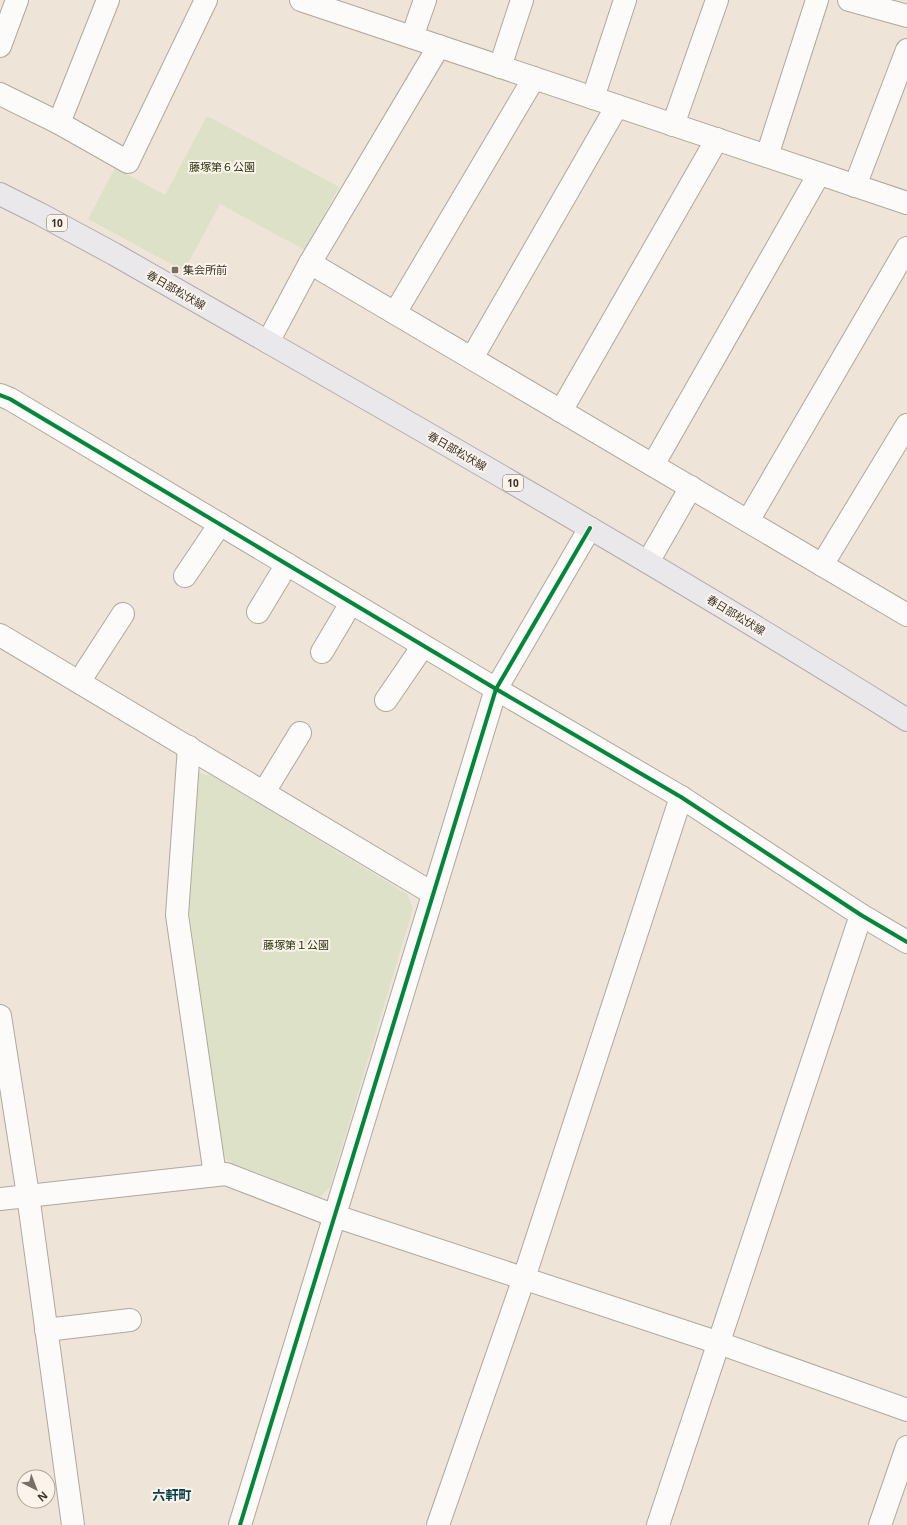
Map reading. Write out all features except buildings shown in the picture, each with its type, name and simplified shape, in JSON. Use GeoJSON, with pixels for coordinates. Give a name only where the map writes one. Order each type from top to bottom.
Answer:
{"type":"FeatureCollection","features":[{"type":"Feature","properties":{"kind":"main road","name":"春日部松伏線"},"geometry":{"type":"LineString","coordinates":[[0,194],[40,214],[268,342],[590,528],[907,720]]}},
{"type":"Feature","properties":{"kind":"street"},"geometry":{"type":"LineString","coordinates":[[0,46],[17,0]]}},
{"type":"Feature","properties":{"kind":"street"},"geometry":{"type":"LineString","coordinates":[[59,122],[108,0]]}},
{"type":"Feature","properties":{"kind":"street"},"geometry":{"type":"LineString","coordinates":[[0,94],[59,122],[128,162],[206,0]]}},
{"type":"Feature","properties":{"kind":"street"},"geometry":{"type":"LineString","coordinates":[[412,37],[425,0]]}},
{"type":"Feature","properties":{"kind":"street"},"geometry":{"type":"LineString","coordinates":[[500,67],[522,0]]}},
{"type":"Feature","properties":{"kind":"street"},"geometry":{"type":"LineString","coordinates":[[593,98],[625,0]]}},
{"type":"Feature","properties":{"kind":"street"},"geometry":{"type":"LineString","coordinates":[[673,125],[717,0]]}},
{"type":"Feature","properties":{"kind":"street"},"geometry":{"type":"LineString","coordinates":[[767,156],[817,0]]}},
{"type":"Feature","properties":{"kind":"street"},"geometry":{"type":"LineString","coordinates":[[848,0],[907,16]]}},
{"type":"Feature","properties":{"kind":"street"},"geometry":{"type":"LineString","coordinates":[[312,2],[500,67],[907,203]]}},
{"type":"Feature","properties":{"kind":"street"},"geometry":{"type":"LineString","coordinates":[[268,342],[310,263],[440,46]]}},
{"type":"Feature","properties":{"kind":"street"},"geometry":{"type":"LineString","coordinates":[[855,186],[907,50]]}},
{"type":"Feature","properties":{"kind":"street"},"geometry":{"type":"LineString","coordinates":[[395,313],[534,78]]}},
{"type":"Feature","properties":{"kind":"street"},"geometry":{"type":"LineString","coordinates":[[472,358],[617,106]]}},
{"type":"Feature","properties":{"kind":"street"},"geometry":{"type":"LineString","coordinates":[[561,411],[717,139]]}},
{"type":"Feature","properties":{"kind":"street"},"geometry":{"type":"LineString","coordinates":[[653,465],[819,174]]}},
{"type":"Feature","properties":{"kind":"street"},"geometry":{"type":"LineString","coordinates":[[748,521],[907,248]]}},
{"type":"Feature","properties":{"kind":"street"},"geometry":{"type":"LineString","coordinates":[[310,263],[822,565],[905,608]]}},
{"type":"Feature","properties":{"kind":"street"},"geometry":{"type":"LineString","coordinates":[[0,395],[17,403],[423,646],[680,797],[861,915],[907,942]]}},
{"type":"Feature","properties":{"kind":"street"},"geometry":{"type":"LineString","coordinates":[[822,565],[907,425]]}},
{"type":"Feature","properties":{"kind":"street"},"geometry":{"type":"LineString","coordinates":[[648,562],[691,487]]}},
{"type":"Feature","properties":{"kind":"street"},"geometry":{"type":"LineString","coordinates":[[184,576],[220,524]]}},
{"type":"Feature","properties":{"kind":"street"},"geometry":{"type":"LineString","coordinates":[[240,1525],[432,893],[496,689],[590,528]]}},
{"type":"Feature","properties":{"kind":"street"},"geometry":{"type":"LineString","coordinates":[[258,612],[287,564]]}},
{"type":"Feature","properties":{"kind":"street"},"geometry":{"type":"LineString","coordinates":[[322,652],[351,603]]}},
{"type":"Feature","properties":{"kind":"street"},"geometry":{"type":"LineString","coordinates":[[79,682],[123,614]]}},
{"type":"Feature","properties":{"kind":"street"},"geometry":{"type":"LineString","coordinates":[[0,635],[432,893]]}},
{"type":"Feature","properties":{"kind":"street"},"geometry":{"type":"LineString","coordinates":[[386,700],[423,646]]}},
{"type":"Feature","properties":{"kind":"street"},"geometry":{"type":"LineString","coordinates":[[264,792],[300,734]]}},
{"type":"Feature","properties":{"kind":"street"},"geometry":{"type":"LineString","coordinates":[[189,748],[177,915],[215,1175]]}},
{"type":"Feature","properties":{"kind":"street"},"geometry":{"type":"LineString","coordinates":[[438,1525],[524,1278],[680,797]]}},
{"type":"Feature","properties":{"kind":"street"},"geometry":{"type":"LineString","coordinates":[[658,1525],[861,915]]}},
{"type":"Feature","properties":{"kind":"street"},"geometry":{"type":"LineString","coordinates":[[0,1016],[28,1195],[74,1525]]}},
{"type":"Feature","properties":{"kind":"street"},"geometry":{"type":"LineString","coordinates":[[0,1199],[226,1174],[335,1216],[719,1343],[907,1410]]}},
{"type":"Feature","properties":{"kind":"street"},"geometry":{"type":"LineString","coordinates":[[46,1330],[130,1320]]}},
{"type":"Feature","properties":{"kind":"street"},"geometry":{"type":"LineString","coordinates":[[880,1525],[907,1447]]}},
{"type":"Feature","properties":{"kind":"green space","name":"藤塚第６公園"},"geometry":{"type":"Polygon","coordinates":[[[207,116],[339,187],[305,250],[220,204],[184,271],[88,219],[115,168],[165,195],[207,116]]]}},
{"type":"Feature","properties":{"kind":"green space","name":"藤塚第１公園"},"geometry":{"type":"Polygon","coordinates":[[[195,772],[213,776],[407,894],[413,908],[330,1187],[318,1199],[235,1168],[223,1155],[189,909],[195,772]]]}},
{"type":"Feature","properties":{"kind":"cycle path"},"geometry":{"type":"LineString","coordinates":[[0,395],[10,399],[496,689],[681,797],[861,915],[907,942]]}},
{"type":"Feature","properties":{"kind":"cycle path"},"geometry":{"type":"LineString","coordinates":[[240,1525],[496,689],[590,528]]}},
{"type":"Feature","properties":{"kind":"place","name":"集会所前"},"geometry":{"type":"Point","coordinates":[175,270]}},
{"type":"Feature","properties":{"kind":"district","name":"六軒町"},"geometry":{"type":"Point","coordinates":[172,1495]}}]}
